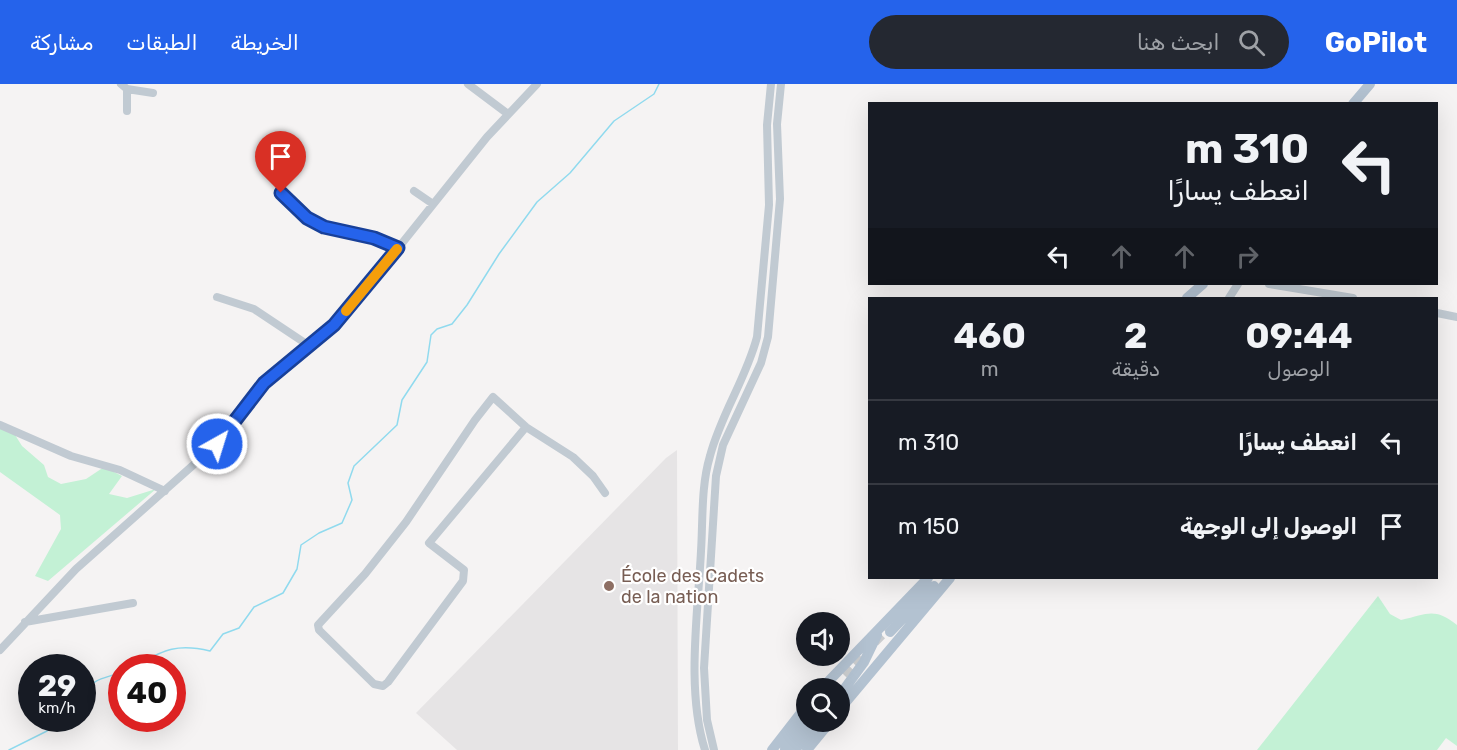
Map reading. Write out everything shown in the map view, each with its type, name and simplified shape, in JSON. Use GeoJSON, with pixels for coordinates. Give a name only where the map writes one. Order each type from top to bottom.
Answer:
{"type":"FeatureCollection","features":[{"type":"Feature","properties":{"kind":"main road"},"geometry":{"type":"LineString","coordinates":[[1346,102],[1360,84]]}},
{"type":"Feature","properties":{"kind":"main road"},"geometry":{"type":"LineString","coordinates":[[1355,102],[1370,84]]}},
{"type":"Feature","properties":{"kind":"main road"},"geometry":{"type":"LineString","coordinates":[[1180,297],[1191,285]]}},
{"type":"Feature","properties":{"kind":"main road"},"geometry":{"type":"LineString","coordinates":[[1188,297],[1202,285]]}},
{"type":"Feature","properties":{"kind":"main road"},"geometry":{"type":"LineString","coordinates":[[850,681],[927,579]]}},
{"type":"Feature","properties":{"kind":"main road"},"geometry":{"type":"LineString","coordinates":[[850,693],[889,631],[935,579]]}},
{"type":"Feature","properties":{"kind":"main road"},"geometry":{"type":"LineString","coordinates":[[850,687],[871,663],[889,631],[941,579]]}},
{"type":"Feature","properties":{"kind":"main road"},"geometry":{"type":"LineString","coordinates":[[834,678],[949,579]]}},
{"type":"Feature","properties":{"kind":"main road"},"geometry":{"type":"LineString","coordinates":[[783,749],[796,725]]}},
{"type":"Feature","properties":{"kind":"main road"},"geometry":{"type":"LineString","coordinates":[[783,749],[796,730]]}},
{"type":"Feature","properties":{"kind":"main road"},"geometry":{"type":"LineString","coordinates":[[783,749],[798,732]]}},
{"type":"Feature","properties":{"kind":"main road"},"geometry":{"type":"LineString","coordinates":[[783,749],[806,732]]}},
{"type":"Feature","properties":{"kind":"main road"},"geometry":{"type":"LineString","coordinates":[[800,750],[813,732]]}},
{"type":"Feature","properties":{"kind":"main road"},"geometry":{"type":"LineString","coordinates":[[807,750],[822,732]]}},
{"type":"Feature","properties":{"kind":"street"},"geometry":{"type":"LineString","coordinates":[[0,650],[76,568],[217,444],[264,383],[334,325],[487,137],[537,84]]}},
{"type":"Feature","properties":{"kind":"street"},"geometry":{"type":"LineString","coordinates":[[705,750],[700,729],[695,669],[706,474],[714,442],[745,375],[757,337],[770,198],[767,125],[771,84]]}},
{"type":"Feature","properties":{"kind":"street"},"geometry":{"type":"LineString","coordinates":[[714,750],[707,720],[704,668],[716,476],[728,432],[766,349],[780,199],[777,132],[781,84]]}},
{"type":"Feature","properties":{"kind":"street"},"geometry":{"type":"LineString","coordinates":[[473,85],[508,114]]}},
{"type":"Feature","properties":{"kind":"street"},"geometry":{"type":"LineString","coordinates":[[127,111],[124,86],[153,93]]}},
{"type":"Feature","properties":{"kind":"street"},"geometry":{"type":"LineString","coordinates":[[414,191],[433,204]]}},
{"type":"Feature","properties":{"kind":"street"},"geometry":{"type":"LineString","coordinates":[[281,193],[307,218],[324,227],[374,238],[398,248]]}},
{"type":"Feature","properties":{"kind":"street"},"geometry":{"type":"LineString","coordinates":[[1275,285],[1347,297]]}},
{"type":"Feature","properties":{"kind":"street"},"geometry":{"type":"LineString","coordinates":[[217,297],[254,309],[308,345]]}},
{"type":"Feature","properties":{"kind":"street"},"geometry":{"type":"LineString","coordinates":[[1438,313],[1457,317]]}},
{"type":"Feature","properties":{"kind":"street"},"geometry":{"type":"LineString","coordinates":[[526,426],[429,543],[464,570],[463,581],[388,682],[383,686],[374,684],[319,630],[318,625],[364,574],[406,522],[493,397],[526,426],[573,458],[593,476],[604,493]]}},
{"type":"Feature","properties":{"kind":"street"},"geometry":{"type":"LineString","coordinates":[[0,425],[71,456],[120,470],[165,491]]}},
{"type":"Feature","properties":{"kind":"street"},"geometry":{"type":"LineString","coordinates":[[26,622],[133,603]]}},
{"type":"Feature","properties":{"kind":"shaded area","name":"École des Cadets de la nation"},"geometry":{"type":"Polygon","coordinates":[[[677,450],[678,750],[457,750],[416,713],[666,458],[677,450]]]}},
{"type":"Feature","properties":{"kind":"green space"},"geometry":{"type":"Polygon","coordinates":[[[0,424],[12,430],[22,446],[44,465],[48,477],[61,484],[86,479],[104,467],[122,476],[109,494],[127,498],[156,489],[48,581],[35,576],[61,529],[60,515],[0,472],[0,424]]]}},
{"type":"Feature","properties":{"kind":"green space"},"geometry":{"type":"Polygon","coordinates":[[[1378,596],[1390,614],[1401,620],[1430,613],[1449,619],[1457,625],[1457,746],[1446,738],[1437,750],[1257,750],[1378,596]]]}},
{"type":"Feature","properties":{"kind":"waterway"},"geometry":{"type":"LineString","coordinates":[[157,654],[177,648],[197,648],[210,651],[223,634],[239,628],[254,607],[283,593],[297,569],[301,545],[319,533],[342,523],[352,500],[348,483],[354,466],[397,425],[402,400],[427,362],[431,335],[437,329],[452,324],[537,202],[570,173],[614,121],[654,94],[659,84]]}},
{"type":"Feature","properties":{"kind":"waterway"},"geometry":{"type":"LineString","coordinates":[[96,681],[108,677]]}},
{"type":"Feature","properties":{"kind":"waterway"},"geometry":{"type":"LineString","coordinates":[[9,750],[45,732]]}},
{"type":"Feature","properties":{"kind":"tunnel"},"geometry":{"type":"LineString","coordinates":[[843,674],[887,629]]}},
{"type":"Feature","properties":{"kind":"slow traffic"},"geometry":{"type":"LineString","coordinates":[[346,311],[397,249]]}},
{"type":"Feature","properties":{"kind":"place","name":"École des Cadets de la nation"},"geometry":{"type":"Point","coordinates":[609,586]}},
{"type":"Feature","properties":{"kind":"route"},"geometry":{"type":"LineString","coordinates":[[217,444],[264,383],[297,353],[334,325],[398,248],[374,238],[324,227],[307,218],[281,193]]}}]}
